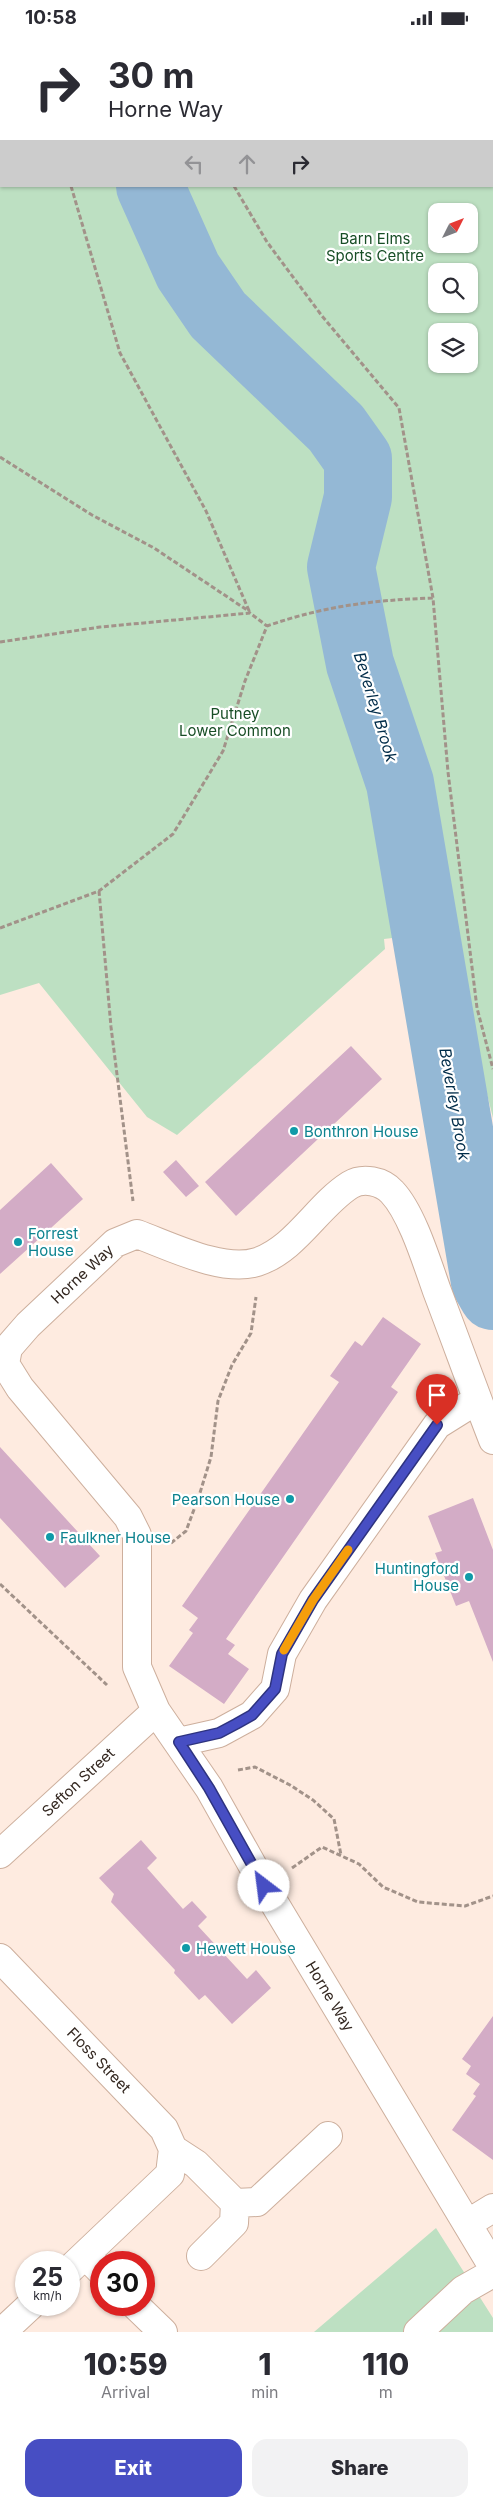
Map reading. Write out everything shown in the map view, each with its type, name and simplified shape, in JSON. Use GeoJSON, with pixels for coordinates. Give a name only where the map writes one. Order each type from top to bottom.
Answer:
{"type":"FeatureCollection","features":[{"type":"Feature","properties":{"kind":"street"},"geometry":{"type":"LineString","coordinates":[[137,1234],[209,1260],[230,1264],[256,1262],[279,1251],[352,1184],[374,1181],[391,1191],[403,1208],[427,1263],[493,1440]]}},
{"type":"Feature","properties":{"kind":"street","name":"Horne Way"},"geometry":{"type":"LineString","coordinates":[[137,1234],[115,1243],[28,1325],[8,1347],[5,1365],[20,1388],[128,1517],[137,1535],[137,1667],[150,1716],[179,1742],[209,1788],[264,1886],[493,2267]]}},
{"type":"Feature","properties":{"kind":"street"},"geometry":{"type":"LineString","coordinates":[[179,1742],[219,1733],[236,1724],[252,1715],[275,1689],[282,1654],[318,1592],[437,1425],[477,1400]]}},
{"type":"Feature","properties":{"kind":"street","name":"Sefton Street"},"geometry":{"type":"LineString","coordinates":[[0,1854],[150,1716]]}},
{"type":"Feature","properties":{"kind":"street","name":"Floss Street"},"geometry":{"type":"LineString","coordinates":[[0,1958],[164,2129],[171,2162]]}},
{"type":"Feature","properties":{"kind":"street"},"geometry":{"type":"LineString","coordinates":[[85,2265],[171,2162],[196,2164],[235,2203],[257,2202],[328,2136]]}},
{"type":"Feature","properties":{"kind":"street"},"geometry":{"type":"LineString","coordinates":[[201,2256],[234,2223],[235,2203]]}},
{"type":"Feature","properties":{"kind":"street"},"geometry":{"type":"LineString","coordinates":[[467,2224],[493,2209]]}},
{"type":"Feature","properties":{"kind":"street"},"geometry":{"type":"LineString","coordinates":[[418,2332],[463,2290],[493,2273]]}},
{"type":"Feature","properties":{"kind":"street"},"geometry":{"type":"LineString","coordinates":[[2,2332],[19,2316]]}},
{"type":"Feature","properties":{"kind":"street"},"geometry":{"type":"LineString","coordinates":[[147,2316],[162,2332]]}},
{"type":"Feature","properties":{"kind":"path"},"geometry":{"type":"LineString","coordinates":[[71,187],[120,353],[206,511],[250,613]]}},
{"type":"Feature","properties":{"kind":"path"},"geometry":{"type":"LineString","coordinates":[[235,187],[267,242],[322,316],[399,408],[433,598],[448,772],[476,998],[493,1069]]}},
{"type":"Feature","properties":{"kind":"path"},"geometry":{"type":"LineString","coordinates":[[0,457],[92,515],[154,548],[267,626]]}},
{"type":"Feature","properties":{"kind":"path"},"geometry":{"type":"LineString","coordinates":[[0,928],[99,891],[173,834],[223,751],[245,681],[267,626],[300,615],[375,600],[433,598]]}},
{"type":"Feature","properties":{"kind":"path"},"geometry":{"type":"LineString","coordinates":[[0,642],[100,627],[250,613]]}},
{"type":"Feature","properties":{"kind":"path"},"geometry":{"type":"LineString","coordinates":[[99,891],[111,1027],[137,1234]]}},
{"type":"Feature","properties":{"kind":"path"},"geometry":{"type":"LineString","coordinates":[[138,1555],[165,1548],[186,1531],[211,1457],[218,1401],[232,1365],[251,1333],[257,1295],[256,1262]]}},
{"type":"Feature","properties":{"kind":"path"},"geometry":{"type":"LineString","coordinates":[[0,1584],[150,1716]]}},
{"type":"Feature","properties":{"kind":"path"},"geometry":{"type":"LineString","coordinates":[[209,1788],[235,1771],[255,1767],[290,1785],[314,1800],[334,1819],[341,1856]]}},
{"type":"Feature","properties":{"kind":"path"},"geometry":{"type":"LineString","coordinates":[[264,1886],[322,1847],[359,1864],[383,1887],[418,1902],[465,1906],[493,1896]]}},
{"type":"Feature","properties":{"kind":"green space","name":"Putney Lower Common"},"geometry":{"type":"Polygon","coordinates":[[[0,187],[493,187],[493,1118],[460,986],[452,931],[384,939],[385,949],[177,1135],[147,1117],[39,983],[0,995],[0,187]]]}},
{"type":"Feature","properties":{"kind":"green space"},"geometry":{"type":"Polygon","coordinates":[[[436,2228],[493,2318],[493,2332],[314,2332],[436,2228]]]}},
{"type":"Feature","properties":{"kind":"building","name":"Bonthron House"},"geometry":{"type":"Polygon","coordinates":[[[351,1046],[382,1079],[236,1216],[205,1182],[351,1046]]]}},
{"type":"Feature","properties":{"kind":"building"},"geometry":{"type":"Polygon","coordinates":[[[176,1160],[199,1186],[186,1197],[163,1172],[176,1160]]]}},
{"type":"Feature","properties":{"kind":"building","name":"Forrest House"},"geometry":{"type":"Polygon","coordinates":[[[51,1163],[83,1199],[0,1274],[0,1210],[51,1163]]]}},
{"type":"Feature","properties":{"kind":"building","name":"Pearson House"},"geometry":{"type":"Polygon","coordinates":[[[383,1317],[421,1344],[391,1387],[398,1392],[226,1639],[235,1645],[228,1654],[249,1669],[224,1704],[169,1666],[193,1633],[189,1630],[198,1618],[182,1606],[339,1382],[330,1376],[355,1341],[362,1346],[383,1317]]]}},
{"type":"Feature","properties":{"kind":"building","name":"Faulkner House"},"geometry":{"type":"Polygon","coordinates":[[[0,1447],[100,1556],[65,1588],[0,1518],[0,1447]]]}},
{"type":"Feature","properties":{"kind":"building","name":"Huntingford House"},"geometry":{"type":"Polygon","coordinates":[[[473,1498],[493,1550],[493,1662],[469,1601],[456,1606],[435,1553],[442,1551],[428,1516],[473,1498]]]}},
{"type":"Feature","properties":{"kind":"building","name":"Hewett House"},"geometry":{"type":"Polygon","coordinates":[[[141,1840],[157,1858],[147,1868],[183,1909],[192,1901],[207,1917],[198,1926],[247,1979],[256,1970],[271,1988],[232,2024],[205,1995],[199,2000],[174,1973],[175,1970],[111,1902],[114,1894],[99,1878],[141,1840]]]}},
{"type":"Feature","properties":{"kind":"building"},"geometry":{"type":"Polygon","coordinates":[[[493,2016],[493,2160],[452,2130],[476,2096],[473,2094],[480,2084],[466,2074],[471,2066],[462,2059],[493,2016]]]}},
{"type":"Feature","properties":{"kind":"waterway","name":"Beverley Brook"},"geometry":{"type":"LineString","coordinates":[[150,187],[188,271],[218,315],[336,428],[358,459],[358,497],[341,567],[360,664],[400,783],[485,1282],[493,1296]]}},
{"type":"Feature","properties":{"kind":"slow traffic"},"geometry":{"type":"LineString","coordinates":[[284,1650],[313,1600],[348,1550]]}},
{"type":"Feature","properties":{"kind":"place","name":"Bonthron House"},"geometry":{"type":"Point","coordinates":[294,1131]}},
{"type":"Feature","properties":{"kind":"place","name":"Forrest House"},"geometry":{"type":"Point","coordinates":[18,1242]}},
{"type":"Feature","properties":{"kind":"place","name":"Pearson House"},"geometry":{"type":"Point","coordinates":[290,1499]}},
{"type":"Feature","properties":{"kind":"place","name":"Faulkner House"},"geometry":{"type":"Point","coordinates":[50,1537]}},
{"type":"Feature","properties":{"kind":"place","name":"Huntingford House"},"geometry":{"type":"Point","coordinates":[469,1577]}},
{"type":"Feature","properties":{"kind":"place","name":"Hewett House"},"geometry":{"type":"Point","coordinates":[186,1948]}},
{"type":"Feature","properties":{"kind":"route"},"geometry":{"type":"LineString","coordinates":[[264,1886],[209,1788],[179,1742],[219,1733],[236,1724],[252,1715],[275,1689],[282,1654],[313,1600],[437,1425]]}},
{"type":"Feature","properties":{"kind":"park label","name":"Barn Elms Sports Centre"},"geometry":{"type":"Point","coordinates":[375,246]}}]}
